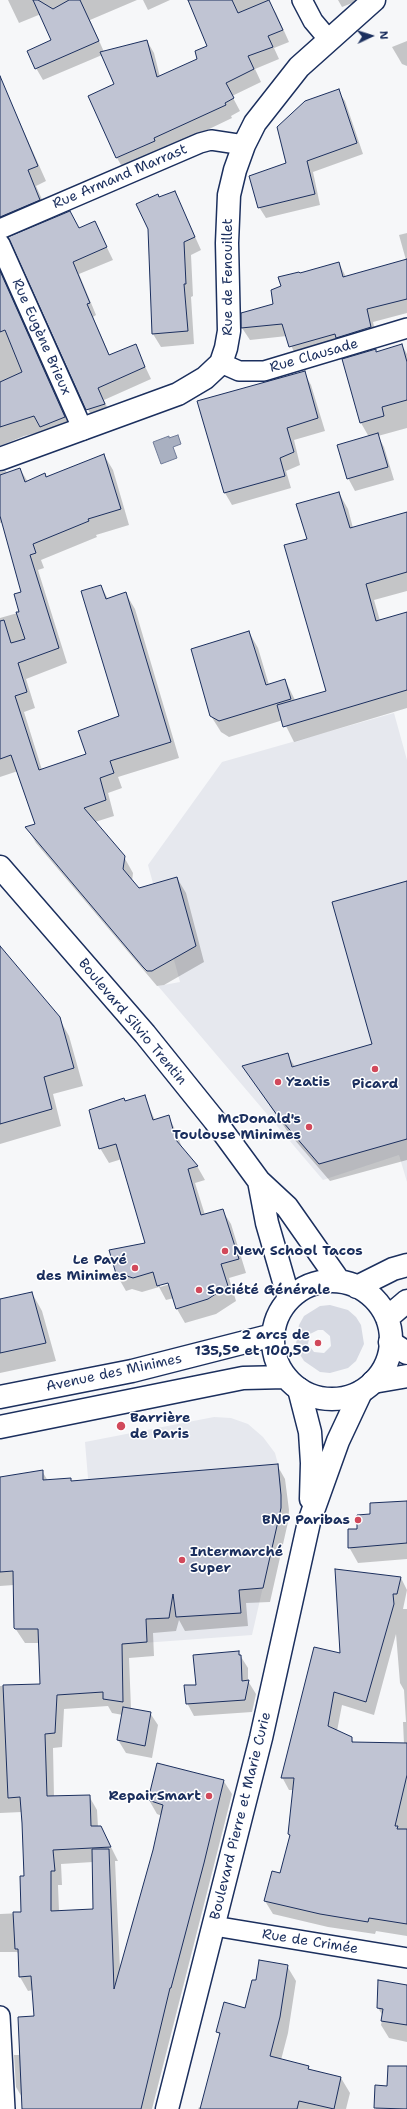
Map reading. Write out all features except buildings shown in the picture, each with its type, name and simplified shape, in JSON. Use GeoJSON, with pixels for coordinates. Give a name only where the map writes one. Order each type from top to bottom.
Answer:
{"type":"FeatureCollection","features":[{"type":"Feature","properties":{"kind":"main road","name":"Rue de Fenouillet"},"geometry":{"type":"LineString","coordinates":[[221,363],[226,348],[229,331],[227,243],[229,195],[235,170],[244,145],[256,123],[299,67],[374,0]]}},
{"type":"Feature","properties":{"kind":"main road"},"geometry":{"type":"LineString","coordinates":[[0,459],[83,430],[178,394],[205,378],[221,363]]}},
{"type":"Feature","properties":{"kind":"main road","name":"Boulevard Silvio Trentin"},"geometry":{"type":"LineString","coordinates":[[0,867],[145,1034],[215,1121],[259,1181],[287,1207],[348,1284]]}},
{"type":"Feature","properties":{"kind":"main road","name":"Boulevard Silvio Trentin"},"geometry":{"type":"LineString","coordinates":[[259,1181],[267,1223],[289,1299]]}},
{"type":"Feature","properties":{"kind":"main road"},"geometry":{"type":"LineString","coordinates":[[407,1265],[348,1284],[313,1284],[300,1290],[289,1299],[276,1318],[273,1335],[273,1346],[277,1363],[293,1383],[315,1396],[331,1399],[343,1398],[367,1387],[407,1376]]}},
{"type":"Feature","properties":{"kind":"main road"},"geometry":{"type":"LineString","coordinates":[[348,1284],[369,1295],[387,1318],[399,1348],[387,1358],[382,1371],[367,1387]]}},
{"type":"Feature","properties":{"kind":"main road"},"geometry":{"type":"LineString","coordinates":[[387,1318],[407,1301]]}},
{"type":"Feature","properties":{"kind":"main road","name":"Avenue des Minimes"},"geometry":{"type":"LineString","coordinates":[[0,1397],[132,1371],[273,1335]]}},
{"type":"Feature","properties":{"kind":"main road"},"geometry":{"type":"LineString","coordinates":[[0,1427],[243,1378],[293,1383]]}},
{"type":"Feature","properties":{"kind":"main road","name":"Boulevard Pierre et Marie Curie"},"geometry":{"type":"LineString","coordinates":[[293,1383],[310,1432],[312,1463],[309,1522]]}},
{"type":"Feature","properties":{"kind":"main road","name":"Boulevard Pierre et Marie Curie"},"geometry":{"type":"LineString","coordinates":[[167,2109],[261,1738],[309,1522],[338,1441],[367,1387]]}},
{"type":"Feature","properties":{"kind":"street"},"geometry":{"type":"LineString","coordinates":[[302,0],[313,21],[329,40]]}},
{"type":"Feature","properties":{"kind":"street","name":"Rue Armand Marrast"},"geometry":{"type":"LineString","coordinates":[[0,229],[200,142],[211,140],[244,145]]}},
{"type":"Feature","properties":{"kind":"street","name":"Rue Eugène Brieux"},"geometry":{"type":"LineString","coordinates":[[0,244],[83,430]]}},
{"type":"Feature","properties":{"kind":"street","name":"Rue Clausade"},"geometry":{"type":"LineString","coordinates":[[221,363],[239,370],[264,371],[407,328]]}},
{"type":"Feature","properties":{"kind":"street","name":"Rue de Crimée"},"geometry":{"type":"LineString","coordinates":[[214,1926],[407,1958]]}},
{"type":"Feature","properties":{"kind":"street"},"geometry":{"type":"LineString","coordinates":[[0,2016],[5,2109]]}},
{"type":"Feature","properties":{"kind":"shaded area"},"geometry":{"type":"Polygon","coordinates":[[[394,713],[407,760],[407,1182],[399,1155],[323,1180],[158,986],[180,982],[148,865],[222,762],[394,713]]]}},
{"type":"Feature","properties":{"kind":"shaded area"},"geometry":{"type":"Polygon","coordinates":[[[330,1305],[348,1310],[356,1317],[361,1325],[364,1344],[356,1361],[348,1368],[330,1373],[320,1372],[304,1361],[299,1353],[296,1344],[299,1325],[304,1316],[320,1306],[330,1305]],[[318,1330],[310,1334],[308,1344],[314,1352],[324,1353],[331,1346],[330,1336],[323,1330],[318,1330]]]}},
{"type":"Feature","properties":{"kind":"shaded area","name":"Intermarché Super"},"geometry":{"type":"Polygon","coordinates":[[[214,1417],[231,1418],[248,1424],[263,1437],[275,1453],[278,1464],[281,1488],[281,1508],[252,1635],[102,1646],[85,1442],[214,1417]]]}},
{"type":"Feature","properties":{"kind":"water"},"geometry":{"type":"Polygon","coordinates":[[[178,435],[181,444],[173,447],[177,458],[161,464],[153,442],[169,436],[169,438],[178,435]]]}},
{"type":"Feature","properties":{"kind":"place","name":"Picard"},"geometry":{"type":"Point","coordinates":[375,1069]}},
{"type":"Feature","properties":{"kind":"place","name":"Yzatis"},"geometry":{"type":"Point","coordinates":[278,1082]}},
{"type":"Feature","properties":{"kind":"place","name":"McDonald's Toulouse Minimes"},"geometry":{"type":"Point","coordinates":[309,1127]}},
{"type":"Feature","properties":{"kind":"place","name":"New School Tacos"},"geometry":{"type":"Point","coordinates":[225,1251]}},
{"type":"Feature","properties":{"kind":"place","name":"Le Pavé des Minimes"},"geometry":{"type":"Point","coordinates":[135,1268]}},
{"type":"Feature","properties":{"kind":"place","name":"Société Générale"},"geometry":{"type":"Point","coordinates":[199,1290]}},
{"type":"Feature","properties":{"kind":"place","name":"2 arcs de 135,5° et 100,5°"},"geometry":{"type":"Point","coordinates":[318,1343]}},
{"type":"Feature","properties":{"kind":"place","name":"Barrière de Paris"},"geometry":{"type":"Point","coordinates":[121,1426]}},
{"type":"Feature","properties":{"kind":"place","name":"BNP Paribas"},"geometry":{"type":"Point","coordinates":[358,1520]}},
{"type":"Feature","properties":{"kind":"place","name":"Intermarché Super"},"geometry":{"type":"Point","coordinates":[182,1560]}},
{"type":"Feature","properties":{"kind":"place","name":"RepairSmart"},"geometry":{"type":"Point","coordinates":[209,1796]}}]}
